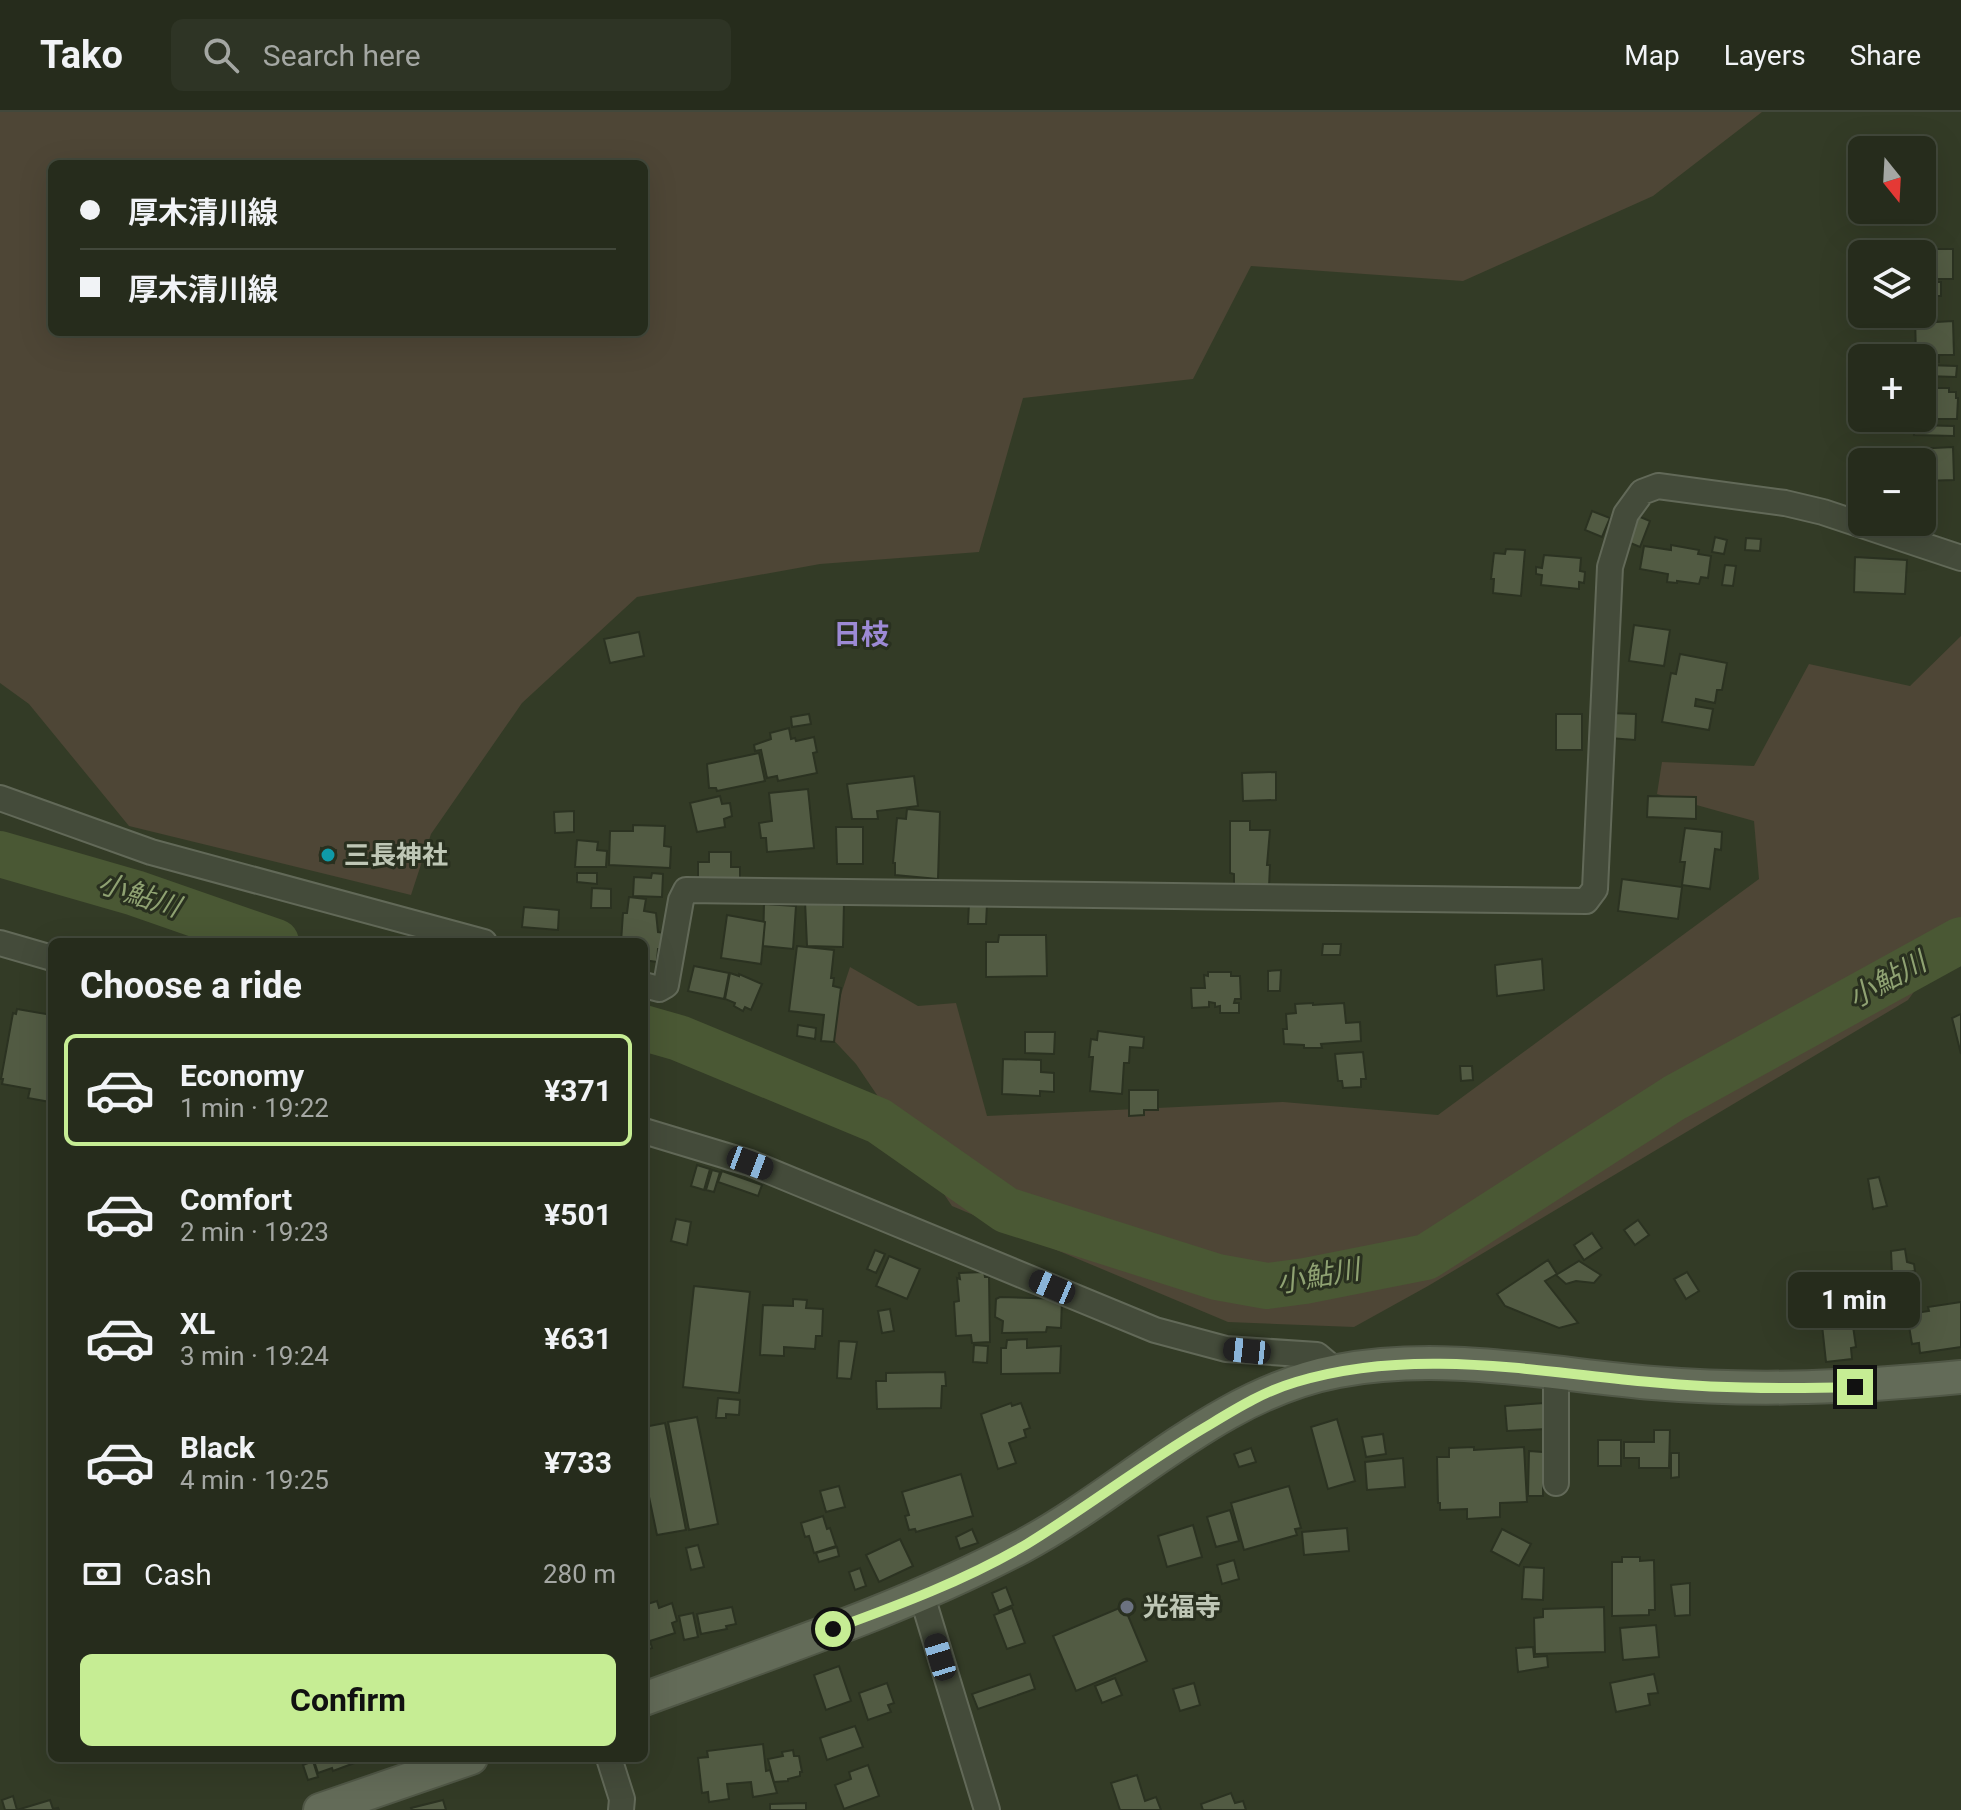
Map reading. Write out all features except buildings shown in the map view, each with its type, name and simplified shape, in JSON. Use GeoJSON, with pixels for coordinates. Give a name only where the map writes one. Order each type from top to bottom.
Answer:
{"type":"FeatureCollection","features":[{"type":"Feature","properties":{"kind":"main road"},"geometry":{"type":"LineString","coordinates":[[648,1698],[922,1596],[1025,1545],[1179,1443],[1252,1399],[1292,1383],[1336,1371],[1387,1363],[1464,1363],[1654,1383],[1762,1390],[1855,1387],[1961,1377]]}},
{"type":"Feature","properties":{"kind":"main road"},"geometry":{"type":"LineString","coordinates":[[320,1810],[459,1762]]}},
{"type":"Feature","properties":{"kind":"street"},"geometry":{"type":"LineString","coordinates":[[648,986],[659,989],[666,985],[681,900],[686,890],[1586,901],[1595,889],[1610,567],[1626,514],[1642,492],[1658,486],[1785,503],[1823,512],[1961,558]]}},
{"type":"Feature","properties":{"kind":"street"},"geometry":{"type":"LineString","coordinates":[[0,798],[151,852],[469,938]]}},
{"type":"Feature","properties":{"kind":"street"},"geometry":{"type":"LineString","coordinates":[[0,943],[48,957]]}},
{"type":"Feature","properties":{"kind":"street"},"geometry":{"type":"LineString","coordinates":[[648,1132],[750,1163],[1155,1330],[1226,1349],[1317,1355],[1336,1371]]}},
{"type":"Feature","properties":{"kind":"street"},"geometry":{"type":"LineString","coordinates":[[1556,1373],[1556,1483]]}},
{"type":"Feature","properties":{"kind":"street"},"geometry":{"type":"LineString","coordinates":[[922,1596],[987,1810]]}},
{"type":"Feature","properties":{"kind":"street"},"geometry":{"type":"LineString","coordinates":[[610,1762],[622,1799],[621,1810]]}},
{"type":"Feature","properties":{"kind":"shaded area"},"geometry":{"type":"Polygon","coordinates":[[[0,112],[1762,112],[1653,196],[1463,281],[1251,266],[1193,379],[1023,398],[979,552],[820,564],[637,597],[522,703],[431,834],[411,895],[129,826],[29,704],[0,683],[0,112]]]}},
{"type":"Feature","properties":{"kind":"shaded area"},"geometry":{"type":"Polygon","coordinates":[[[1961,636],[1961,927],[1908,1000],[1354,1327],[1228,1322],[952,1206],[856,1064],[828,1034],[850,967],[918,1006],[956,1003],[987,1116],[1283,1102],[1438,1115],[1759,879],[1754,821],[1657,794],[1662,762],[1754,766],[1809,664],[1910,686],[1961,636]]]}},
{"type":"Feature","properties":{"kind":"waterway","name":"小鮎川"},"geometry":{"type":"LineString","coordinates":[[0,854],[135,893],[264,938]]}},
{"type":"Feature","properties":{"kind":"waterway","name":"小鮎川"},"geometry":{"type":"LineString","coordinates":[[648,1029],[679,1038],[879,1121],[1006,1210],[1217,1277],[1267,1286],[1426,1257],[1674,1098],[1961,940]]}},
{"type":"Feature","properties":{"kind":"place","name":"三長神社"},"geometry":{"type":"Point","coordinates":[328,855]}},
{"type":"Feature","properties":{"kind":"place","name":"光福寺"},"geometry":{"type":"Point","coordinates":[1127,1607]}},
{"type":"Feature","properties":{"kind":"district","name":"日枝"},"geometry":{"type":"Point","coordinates":[861,634]}},
{"type":"Feature","properties":{"kind":"route"},"geometry":{"type":"LineString","coordinates":[[833,1629],[922,1596],[1025,1545],[1179,1443],[1252,1399],[1292,1383],[1336,1371],[1387,1363],[1464,1363],[1654,1383],[1762,1390],[1855,1387]]}}]}
